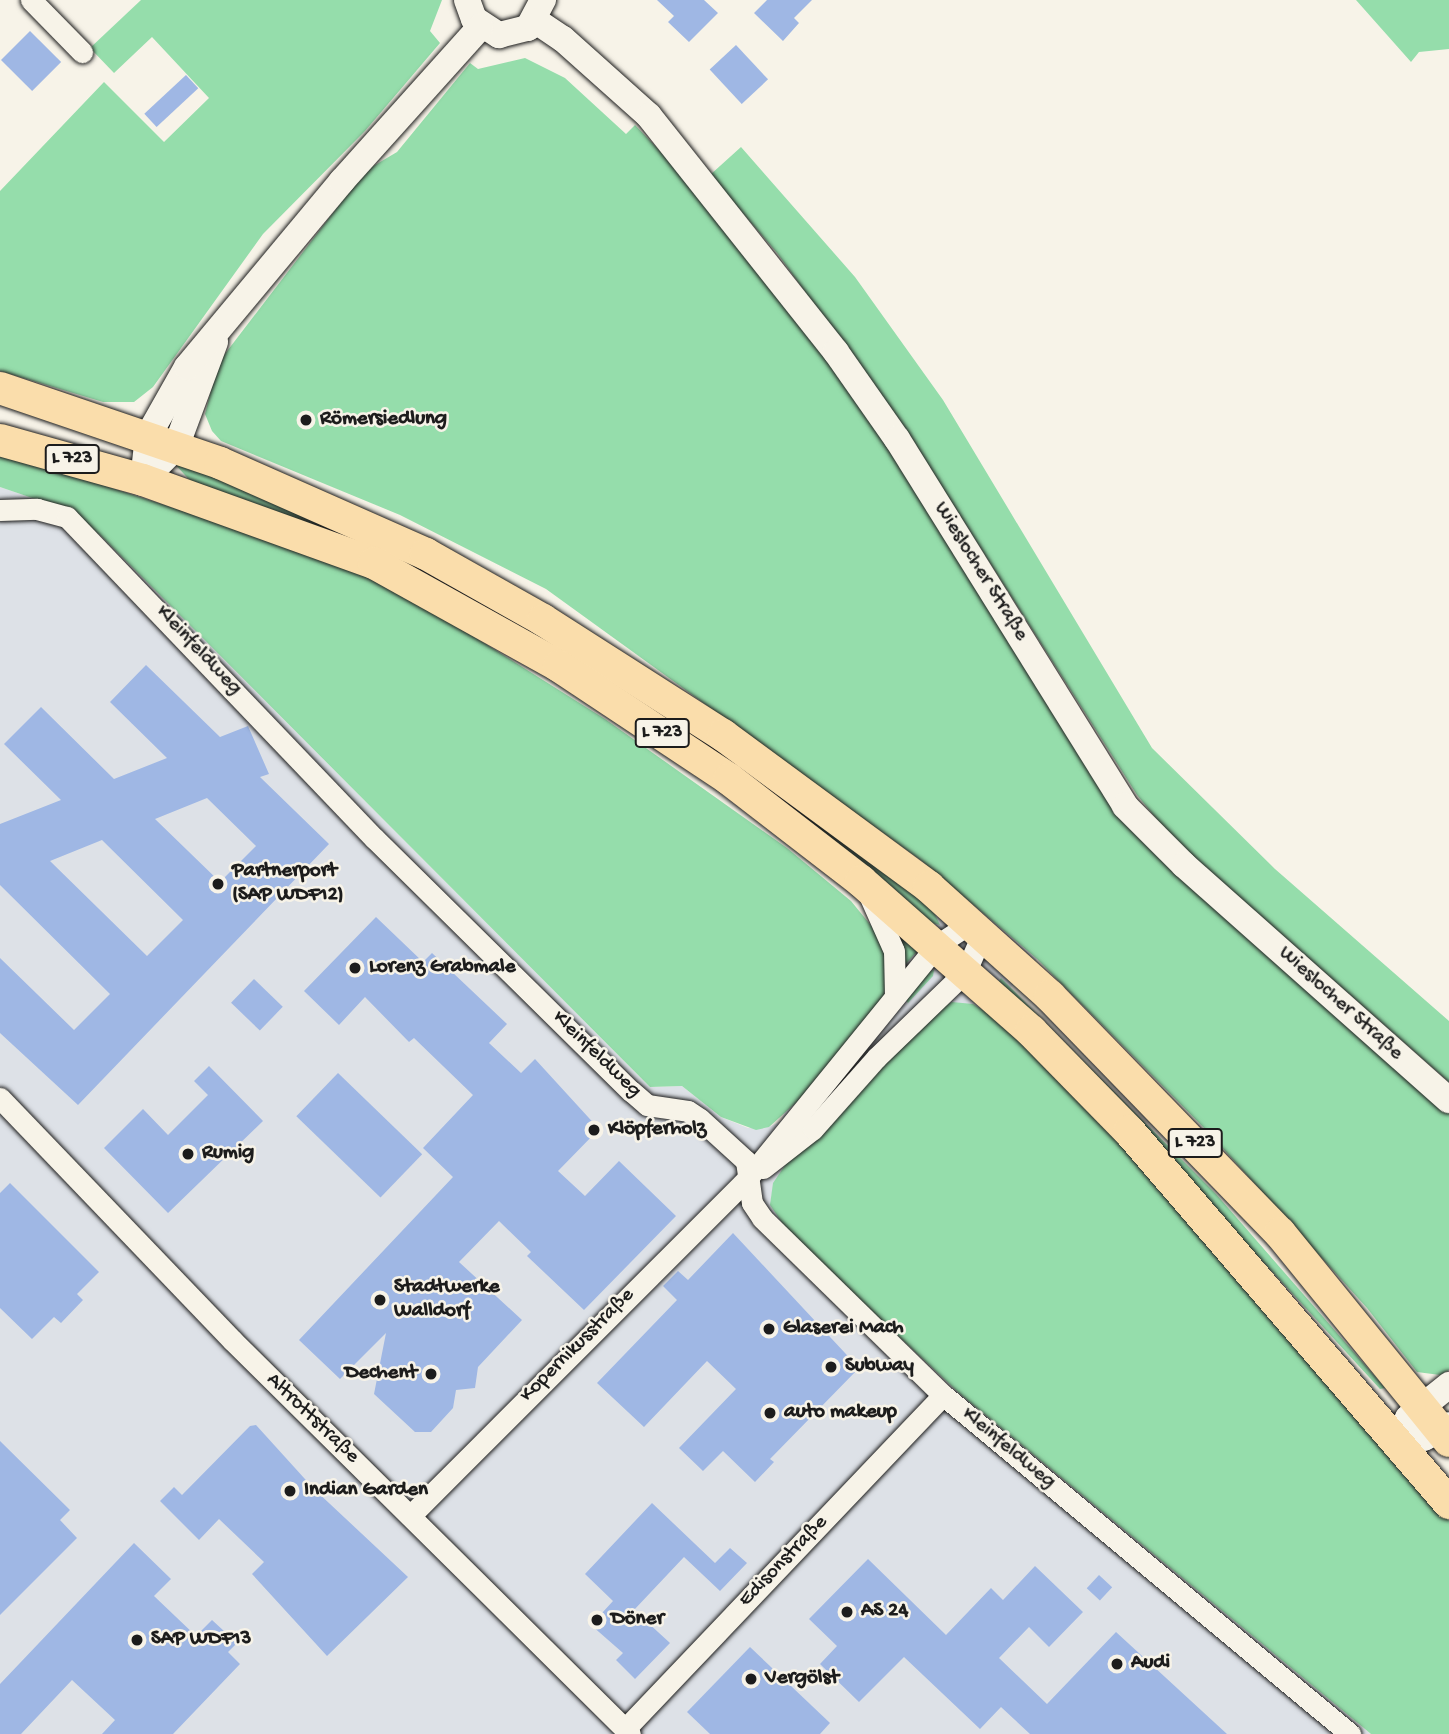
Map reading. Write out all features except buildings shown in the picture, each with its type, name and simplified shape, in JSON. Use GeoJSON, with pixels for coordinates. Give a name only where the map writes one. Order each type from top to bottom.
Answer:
{"type":"FeatureCollection","features":[{"type":"Feature","properties":{"kind":"main road","name":"L 723"},"geometry":{"type":"LineString","coordinates":[[0,388],[162,441],[293,492],[426,554],[543,620],[723,735],[977,927],[1126,1070],[1280,1233],[1420,1406],[1446,1432]]}},
{"type":"Feature","properties":{"kind":"main road","name":"L 723"},"geometry":{"type":"LineString","coordinates":[[0,440],[143,480],[310,537],[374,563],[450,601],[662,732],[861,881],[966,971],[1129,1131],[1449,1503]]}},
{"type":"Feature","properties":{"kind":"street"},"geometry":{"type":"LineString","coordinates":[[31,0],[82,52]]}},
{"type":"Feature","properties":{"kind":"street"},"geometry":{"type":"LineString","coordinates":[[467,0],[480,27],[509,35],[540,10]]}},
{"type":"Feature","properties":{"kind":"street","name":"Wieslocher Straße"},"geometry":{"type":"LineString","coordinates":[[540,10],[563,39],[649,116],[836,352],[904,451],[1125,806],[1184,865],[1449,1100]]}},
{"type":"Feature","properties":{"kind":"street"},"geometry":{"type":"LineString","coordinates":[[143,480],[162,441],[187,367],[218,334],[342,181],[480,27]]}},
{"type":"Feature","properties":{"kind":"street","name":"Kleinfeldweg"},"geometry":{"type":"LineString","coordinates":[[0,510],[37,509],[67,517],[374,838],[621,1081],[648,1105],[688,1111],[746,1161],[752,1203],[762,1218],[943,1395],[1350,1734]]}},
{"type":"Feature","properties":{"kind":"street"},"geometry":{"type":"LineString","coordinates":[[861,881],[894,951],[895,993]]}},
{"type":"Feature","properties":{"kind":"street","name":"Kopernikusstraße"},"geometry":{"type":"LineString","coordinates":[[411,1515],[747,1180],[895,993],[937,946],[977,927]]}},
{"type":"Feature","properties":{"kind":"street","name":"Kopernikusstraße"},"geometry":{"type":"LineString","coordinates":[[747,1180],[813,1129],[876,1058],[966,971],[977,927]]}},
{"type":"Feature","properties":{"kind":"street","name":"Altrottstraße"},"geometry":{"type":"LineString","coordinates":[[0,1098],[232,1340],[628,1731]]}},
{"type":"Feature","properties":{"kind":"street"},"geometry":{"type":"LineString","coordinates":[[1396,1443],[1420,1406],[1449,1385]]}},
{"type":"Feature","properties":{"kind":"street","name":"Edisonstraße"},"geometry":{"type":"LineString","coordinates":[[628,1731],[943,1395]]}},
{"type":"Feature","properties":{"kind":"street"},"geometry":{"type":"LineString","coordinates":[[1396,1443],[1446,1432]]}},
{"type":"Feature","properties":{"kind":"shaded area"},"geometry":{"type":"Polygon","coordinates":[[[0,487],[73,512],[101,536],[650,1087],[682,1086],[721,1117],[748,1128],[769,1127],[781,1121],[871,920],[922,861],[1037,959],[987,1013],[973,1004],[789,1233],[960,1394],[1371,1734],[0,1734],[0,487]]]}},
{"type":"Feature","properties":{"kind":"green space"},"geometry":{"type":"Polygon","coordinates":[[[141,0],[442,0],[430,31],[440,43],[365,131],[263,234],[153,387],[134,402],[103,402],[0,371],[0,191],[104,82],[164,142],[209,98],[152,37],[114,73],[90,48],[141,0]]]}},
{"type":"Feature","properties":{"kind":"green space"},"geometry":{"type":"Polygon","coordinates":[[[1356,0],[1449,0],[1449,49],[1419,52],[1411,62],[1356,0]]]}},
{"type":"Feature","properties":{"kind":"green space"},"geometry":{"type":"Polygon","coordinates":[[[525,58],[565,78],[626,134],[635,125],[710,203],[878,430],[1099,783],[1313,991],[1449,1113],[1449,1370],[1440,1375],[1417,1372],[1367,1308],[1208,1132],[1037,959],[922,861],[546,589],[400,515],[221,441],[212,431],[205,414],[218,363],[365,171],[397,152],[470,63],[478,69],[525,58]]]}},
{"type":"Feature","properties":{"kind":"green space"},"geometry":{"type":"Polygon","coordinates":[[[741,147],[855,277],[943,400],[1152,748],[1275,869],[1449,1021],[1449,1082],[1173,839],[1137,795],[909,435],[777,253],[710,175],[741,147]]]}},
{"type":"Feature","properties":{"kind":"green space"},"geometry":{"type":"Polygon","coordinates":[[[0,452],[338,561],[417,601],[605,719],[787,848],[851,901],[882,939],[888,970],[884,995],[809,1091],[769,1127],[756,1130],[721,1117],[682,1086],[650,1087],[101,536],[73,512],[0,487],[0,452]]]}},
{"type":"Feature","properties":{"kind":"green space"},"geometry":{"type":"Polygon","coordinates":[[[174,463],[237,483],[438,571],[596,664],[927,898],[940,925],[928,922],[664,718],[194,485],[174,463]]]}},
{"type":"Feature","properties":{"kind":"green space"},"geometry":{"type":"Polygon","coordinates":[[[897,933],[921,947],[904,966],[897,933]]]}},
{"type":"Feature","properties":{"kind":"green space"},"geometry":{"type":"Polygon","coordinates":[[[934,970],[933,976],[908,1003],[904,998],[927,972],[934,970]]]}},
{"type":"Feature","properties":{"kind":"green space"},"geometry":{"type":"Polygon","coordinates":[[[1001,978],[1216,1194],[1385,1388],[1380,1389],[1133,1120],[997,984],[1001,978]]]}},
{"type":"Feature","properties":{"kind":"green space"},"geometry":{"type":"Polygon","coordinates":[[[952,1002],[973,1004],[999,1020],[1079,1095],[1449,1521],[1449,1734],[1371,1734],[960,1394],[789,1233],[770,1205],[773,1183],[788,1161],[933,1012],[952,1002]]]}},
{"type":"Feature","properties":{"kind":"place","name":"Römersiedlung"},"geometry":{"type":"Point","coordinates":[306,420]}},
{"type":"Feature","properties":{"kind":"place","name":"Partnerport (SAP WDF12)"},"geometry":{"type":"Point","coordinates":[218,884]}},
{"type":"Feature","properties":{"kind":"place","name":"Lorenz Grabmale"},"geometry":{"type":"Point","coordinates":[355,968]}},
{"type":"Feature","properties":{"kind":"place","name":"Klöpferholz"},"geometry":{"type":"Point","coordinates":[594,1130]}},
{"type":"Feature","properties":{"kind":"place","name":"Rumig"},"geometry":{"type":"Point","coordinates":[188,1154]}},
{"type":"Feature","properties":{"kind":"place","name":"Stadtwerke Walldorf"},"geometry":{"type":"Point","coordinates":[380,1300]}},
{"type":"Feature","properties":{"kind":"place","name":"Glaserei Mach"},"geometry":{"type":"Point","coordinates":[769,1329]}},
{"type":"Feature","properties":{"kind":"place","name":"Subway"},"geometry":{"type":"Point","coordinates":[831,1367]}},
{"type":"Feature","properties":{"kind":"place","name":"Dechent"},"geometry":{"type":"Point","coordinates":[431,1374]}},
{"type":"Feature","properties":{"kind":"place","name":"auto makeup"},"geometry":{"type":"Point","coordinates":[770,1413]}},
{"type":"Feature","properties":{"kind":"place","name":"Indian Garden"},"geometry":{"type":"Point","coordinates":[290,1491]}},
{"type":"Feature","properties":{"kind":"place","name":"AS 24"},"geometry":{"type":"Point","coordinates":[847,1612]}},
{"type":"Feature","properties":{"kind":"place","name":"Döner"},"geometry":{"type":"Point","coordinates":[597,1620]}},
{"type":"Feature","properties":{"kind":"place","name":"SAP WDF13"},"geometry":{"type":"Point","coordinates":[137,1640]}},
{"type":"Feature","properties":{"kind":"place","name":"Audi"},"geometry":{"type":"Point","coordinates":[1117,1664]}},
{"type":"Feature","properties":{"kind":"place","name":"Vergölst"},"geometry":{"type":"Point","coordinates":[751,1679]}}]}
